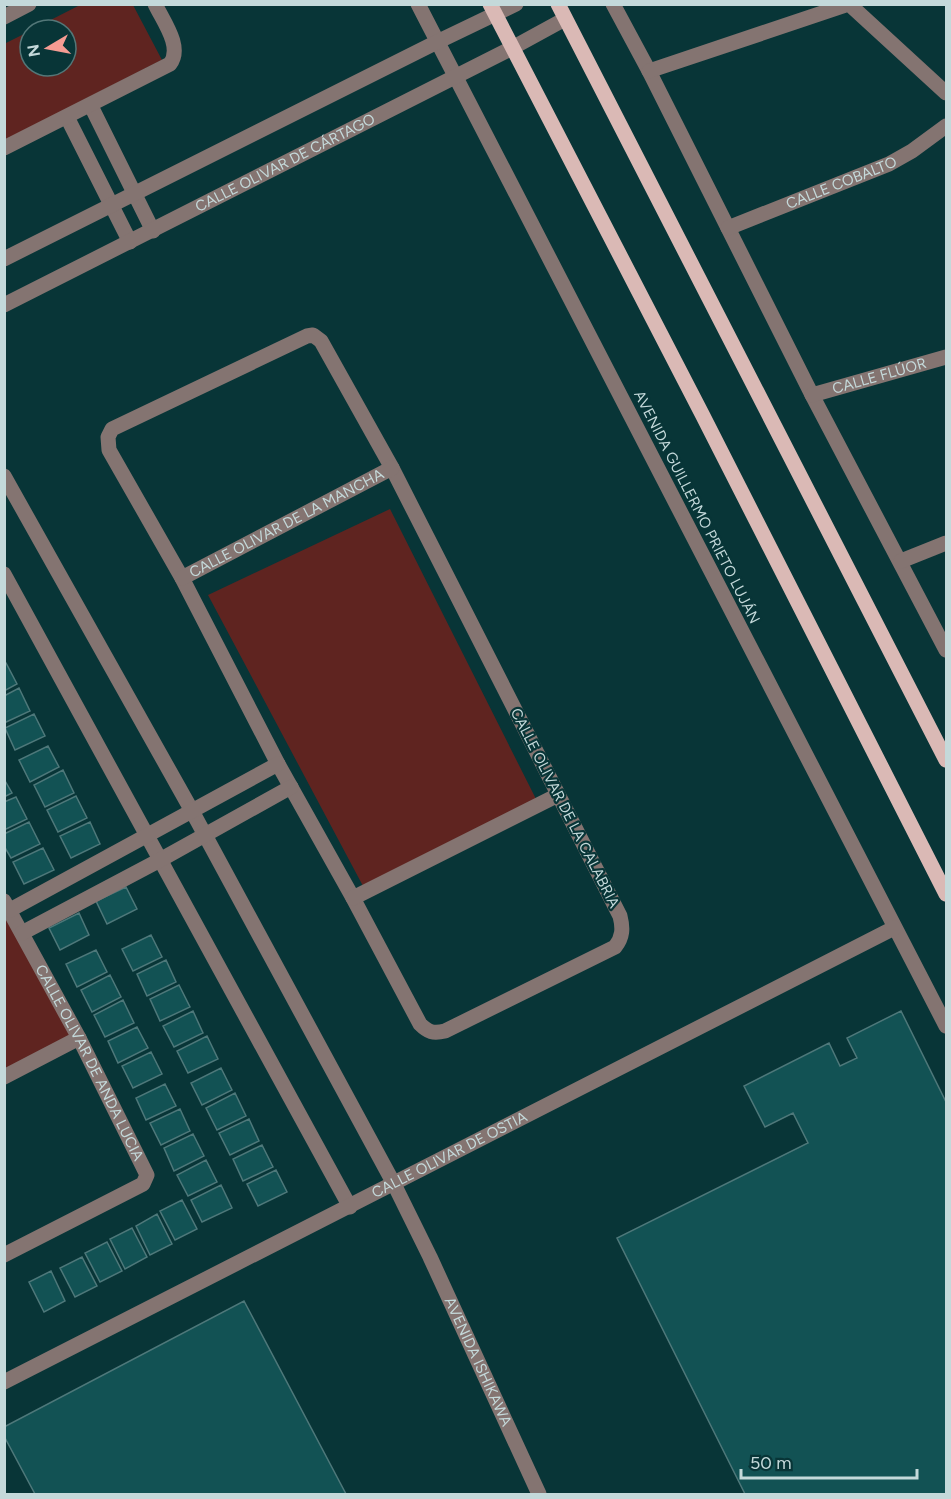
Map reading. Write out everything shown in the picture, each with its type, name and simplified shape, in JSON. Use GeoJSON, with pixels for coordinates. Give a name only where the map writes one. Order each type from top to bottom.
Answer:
{"type":"FeatureCollection","features":[{"type":"Feature","properties":{"kind":"main road"},"geometry":{"type":"LineString","coordinates":[[558,4],[946,760]]}},
{"type":"Feature","properties":{"kind":"main road"},"geometry":{"type":"LineString","coordinates":[[492,10],[713,435],[946,894]]}},
{"type":"Feature","properties":{"kind":"main road"},"geometry":{"type":"LineString","coordinates":[[917,704],[946,733]]}},
{"type":"Feature","properties":{"kind":"street"},"geometry":{"type":"LineString","coordinates":[[4,17],[30,4]]}},
{"type":"Feature","properties":{"kind":"street"},"geometry":{"type":"LineString","coordinates":[[4,148],[91,106],[170,64],[176,52],[155,4]]}},
{"type":"Feature","properties":{"kind":"street","name":"AVENIDA GUILLERMO PRIETO LUJÁN"},"geometry":{"type":"LineString","coordinates":[[418,4],[946,1026]]}},
{"type":"Feature","properties":{"kind":"street"},"geometry":{"type":"LineString","coordinates":[[4,259],[436,42],[492,10],[516,4]]}},
{"type":"Feature","properties":{"kind":"street"},"geometry":{"type":"LineString","coordinates":[[613,4],[812,395],[946,650]]}},
{"type":"Feature","properties":{"kind":"street"},"geometry":{"type":"LineString","coordinates":[[649,71],[849,4],[946,93]]}},
{"type":"Feature","properties":{"kind":"street","name":"CALLE OLIVAR DE CÁRTAGO"},"geometry":{"type":"LineString","coordinates":[[4,305],[513,48],[565,19]]}},
{"type":"Feature","properties":{"kind":"street"},"geometry":{"type":"LineString","coordinates":[[91,106],[153,231]]}},
{"type":"Feature","properties":{"kind":"street"},"geometry":{"type":"LineString","coordinates":[[67,117],[130,242]]}},
{"type":"Feature","properties":{"kind":"street","name":"CALLE COBALTO"},"geometry":{"type":"LineString","coordinates":[[728,228],[889,164],[912,151],[946,126]]}},
{"type":"Feature","properties":{"kind":"street","name":"CALLE OLIVAR DE LA CALABRIA"},"geometry":{"type":"LineString","coordinates":[[313,335],[321,341],[392,468],[620,916],[621,940],[604,952],[445,1031],[435,1034],[428,1032],[420,1024],[291,788],[182,579],[109,450],[108,437],[112,429],[313,335]]}},
{"type":"Feature","properties":{"kind":"street","name":"CALLE FLÚOR"},"geometry":{"type":"LineString","coordinates":[[812,395],[946,357]]}},
{"type":"Feature","properties":{"kind":"street","name":"CALLE OLIVAR DE LA MANCHA"},"geometry":{"type":"LineString","coordinates":[[182,579],[392,468]]}},
{"type":"Feature","properties":{"kind":"street","name":"AVENIDA ISHIKAWA"},"geometry":{"type":"LineString","coordinates":[[4,476],[192,811],[394,1184],[539,1494]]}},
{"type":"Feature","properties":{"kind":"street"},"geometry":{"type":"LineString","coordinates":[[901,561],[946,543]]}},
{"type":"Feature","properties":{"kind":"street"},"geometry":{"type":"LineString","coordinates":[[4,574],[350,1207]]}},
{"type":"Feature","properties":{"kind":"street"},"geometry":{"type":"LineString","coordinates":[[7,905],[147,835],[278,764]]}},
{"type":"Feature","properties":{"kind":"street"},"geometry":{"type":"LineString","coordinates":[[22,933],[160,861],[291,788]]}},
{"type":"Feature","properties":{"kind":"street"},"geometry":{"type":"LineString","coordinates":[[353,898],[558,795]]}},
{"type":"Feature","properties":{"kind":"street","name":"CALLE OLIVAR DE ANDA LUCIA"},"geometry":{"type":"LineString","coordinates":[[4,1255],[143,1184],[147,1175],[79,1038],[7,905]]}},
{"type":"Feature","properties":{"kind":"street","name":"CALLE OLIVAR DE OSTIA"},"geometry":{"type":"LineString","coordinates":[[4,1382],[894,928]]}},
{"type":"Feature","properties":{"kind":"street"},"geometry":{"type":"LineString","coordinates":[[4,1077],[79,1038]]}},
{"type":"Feature","properties":{"kind":"shaded area"},"geometry":{"type":"Polygon","coordinates":[[[80,5],[133,5],[162,60],[5,140],[4,44],[18,37],[18,78],[78,78],[78,18],[55,18],[80,5]]]}},
{"type":"Feature","properties":{"kind":"shaded area"},"geometry":{"type":"Polygon","coordinates":[[[390,509],[536,799],[363,886],[208,595],[390,509]]]}},
{"type":"Feature","properties":{"kind":"shaded area"},"geometry":{"type":"Polygon","coordinates":[[[4,902],[79,1038],[4,1077],[4,902]]]}},
{"type":"Feature","properties":{"kind":"building"},"geometry":{"type":"Polygon","coordinates":[[[4,663],[17,684],[4,691],[4,663]]]}},
{"type":"Feature","properties":{"kind":"building"},"geometry":{"type":"Polygon","coordinates":[[[19,688],[30,711],[4,723],[4,696],[19,688]]]}},
{"type":"Feature","properties":{"kind":"building"},"geometry":{"type":"Polygon","coordinates":[[[34,714],[45,736],[15,750],[5,728],[34,714]]]}},
{"type":"Feature","properties":{"kind":"building"},"geometry":{"type":"Polygon","coordinates":[[[48,746],[59,767],[30,782],[19,760],[48,746]]]}},
{"type":"Feature","properties":{"kind":"building"},"geometry":{"type":"Polygon","coordinates":[[[63,770],[74,793],[45,807],[34,785],[63,770]]]}},
{"type":"Feature","properties":{"kind":"building"},"geometry":{"type":"Polygon","coordinates":[[[4,779],[12,793],[4,797],[4,779]]]}},
{"type":"Feature","properties":{"kind":"building"},"geometry":{"type":"Polygon","coordinates":[[[76,796],[87,818],[58,832],[47,810],[76,796]]]}},
{"type":"Feature","properties":{"kind":"building"},"geometry":{"type":"Polygon","coordinates":[[[16,797],[27,819],[4,830],[4,802],[16,797]]]}},
{"type":"Feature","properties":{"kind":"building"},"geometry":{"type":"Polygon","coordinates":[[[29,822],[40,844],[11,858],[4,846],[4,834],[29,822]]]}},
{"type":"Feature","properties":{"kind":"building"},"geometry":{"type":"Polygon","coordinates":[[[90,822],[100,844],[71,858],[60,836],[90,822]]]}},
{"type":"Feature","properties":{"kind":"building"},"geometry":{"type":"Polygon","coordinates":[[[43,848],[54,870],[24,884],[13,862],[43,848]]]}},
{"type":"Feature","properties":{"kind":"building"},"geometry":{"type":"Polygon","coordinates":[[[126,887],[137,909],[107,924],[96,901],[126,887]]]}},
{"type":"Feature","properties":{"kind":"building"},"geometry":{"type":"Polygon","coordinates":[[[79,913],[89,935],[60,950],[49,928],[79,913]]]}},
{"type":"Feature","properties":{"kind":"building"},"geometry":{"type":"Polygon","coordinates":[[[151,935],[162,957],[133,971],[122,949],[151,935]]]}},
{"type":"Feature","properties":{"kind":"building"},"geometry":{"type":"Polygon","coordinates":[[[96,950],[107,972],[77,987],[66,964],[96,950]]]}},
{"type":"Feature","properties":{"kind":"building"},"geometry":{"type":"Polygon","coordinates":[[[166,960],[176,982],[147,996],[137,974],[166,960]]]}},
{"type":"Feature","properties":{"kind":"building"},"geometry":{"type":"Polygon","coordinates":[[[110,975],[121,997],[92,1012],[81,990],[110,975]]]}},
{"type":"Feature","properties":{"kind":"building"},"geometry":{"type":"Polygon","coordinates":[[[179,985],[190,1007],[160,1021],[150,999],[179,985]]]}},
{"type":"Feature","properties":{"kind":"building"},"geometry":{"type":"Polygon","coordinates":[[[123,1000],[134,1023],[105,1037],[94,1015],[123,1000]]]}},
{"type":"Feature","properties":{"kind":"building"},"geometry":{"type":"Polygon","coordinates":[[[193,1011],[203,1033],[174,1047],[163,1026],[193,1011]]]}},
{"type":"Feature","properties":{"kind":"building"},"geometry":{"type":"Polygon","coordinates":[[[901,1011],[946,1102],[946,1494],[745,1494],[617,1238],[808,1143],[793,1113],[765,1127],[744,1086],[829,1043],[840,1066],[857,1058],[847,1038],[901,1011]]]}},
{"type":"Feature","properties":{"kind":"building"},"geometry":{"type":"Polygon","coordinates":[[[137,1027],[148,1048],[118,1063],[108,1041],[137,1027]]]}},
{"type":"Feature","properties":{"kind":"building"},"geometry":{"type":"Polygon","coordinates":[[[207,1036],[218,1059],[188,1073],[177,1051],[207,1036]]]}},
{"type":"Feature","properties":{"kind":"building"},"geometry":{"type":"Polygon","coordinates":[[[151,1052],[162,1074],[133,1088],[122,1066],[151,1052]]]}},
{"type":"Feature","properties":{"kind":"building"},"geometry":{"type":"Polygon","coordinates":[[[221,1068],[232,1090],[202,1105],[191,1083],[221,1068]]]}},
{"type":"Feature","properties":{"kind":"building"},"geometry":{"type":"Polygon","coordinates":[[[165,1084],[176,1106],[146,1120],[136,1098],[165,1084]]]}},
{"type":"Feature","properties":{"kind":"building"},"geometry":{"type":"Polygon","coordinates":[[[235,1093],[246,1116],[217,1130],[206,1108],[235,1093]]]}},
{"type":"Feature","properties":{"kind":"building"},"geometry":{"type":"Polygon","coordinates":[[[180,1109],[190,1131],[161,1145],[150,1123],[180,1109]]]}},
{"type":"Feature","properties":{"kind":"building"},"geometry":{"type":"Polygon","coordinates":[[[249,1119],[259,1141],[230,1155],[219,1133],[249,1119]]]}},
{"type":"Feature","properties":{"kind":"building"},"geometry":{"type":"Polygon","coordinates":[[[193,1134],[204,1156],[174,1171],[164,1148],[193,1134]]]}},
{"type":"Feature","properties":{"kind":"building"},"geometry":{"type":"Polygon","coordinates":[[[262,1145],[273,1167],[243,1181],[233,1159],[262,1145]]]}},
{"type":"Feature","properties":{"kind":"building"},"geometry":{"type":"Polygon","coordinates":[[[206,1160],[217,1182],[188,1196],[177,1175],[206,1160]]]}},
{"type":"Feature","properties":{"kind":"building"},"geometry":{"type":"Polygon","coordinates":[[[276,1170],[287,1192],[258,1206],[247,1184],[276,1170]]]}},
{"type":"Feature","properties":{"kind":"building"},"geometry":{"type":"Polygon","coordinates":[[[221,1185],[232,1208],[202,1222],[191,1200],[221,1185]]]}},
{"type":"Feature","properties":{"kind":"building"},"geometry":{"type":"Polygon","coordinates":[[[182,1200],[197,1229],[175,1240],[160,1211],[182,1200]]]}},
{"type":"Feature","properties":{"kind":"building"},"geometry":{"type":"Polygon","coordinates":[[[157,1214],[172,1244],[150,1255],[136,1226],[157,1214]]]}},
{"type":"Feature","properties":{"kind":"building"},"geometry":{"type":"Polygon","coordinates":[[[132,1228],[147,1257],[125,1269],[110,1239],[132,1228]]]}},
{"type":"Feature","properties":{"kind":"building"},"geometry":{"type":"Polygon","coordinates":[[[107,1242],[122,1271],[100,1282],[85,1253],[107,1242]]]}},
{"type":"Feature","properties":{"kind":"building"},"geometry":{"type":"Polygon","coordinates":[[[82,1257],[97,1286],[75,1297],[60,1268],[82,1257]]]}},
{"type":"Feature","properties":{"kind":"building"},"geometry":{"type":"Polygon","coordinates":[[[51,1271],[65,1301],[44,1312],[29,1282],[51,1271]]]}},
{"type":"Feature","properties":{"kind":"building"},"geometry":{"type":"Polygon","coordinates":[[[244,1301],[346,1494],[35,1494],[4,1436],[4,1427],[244,1301]]]}}]}
